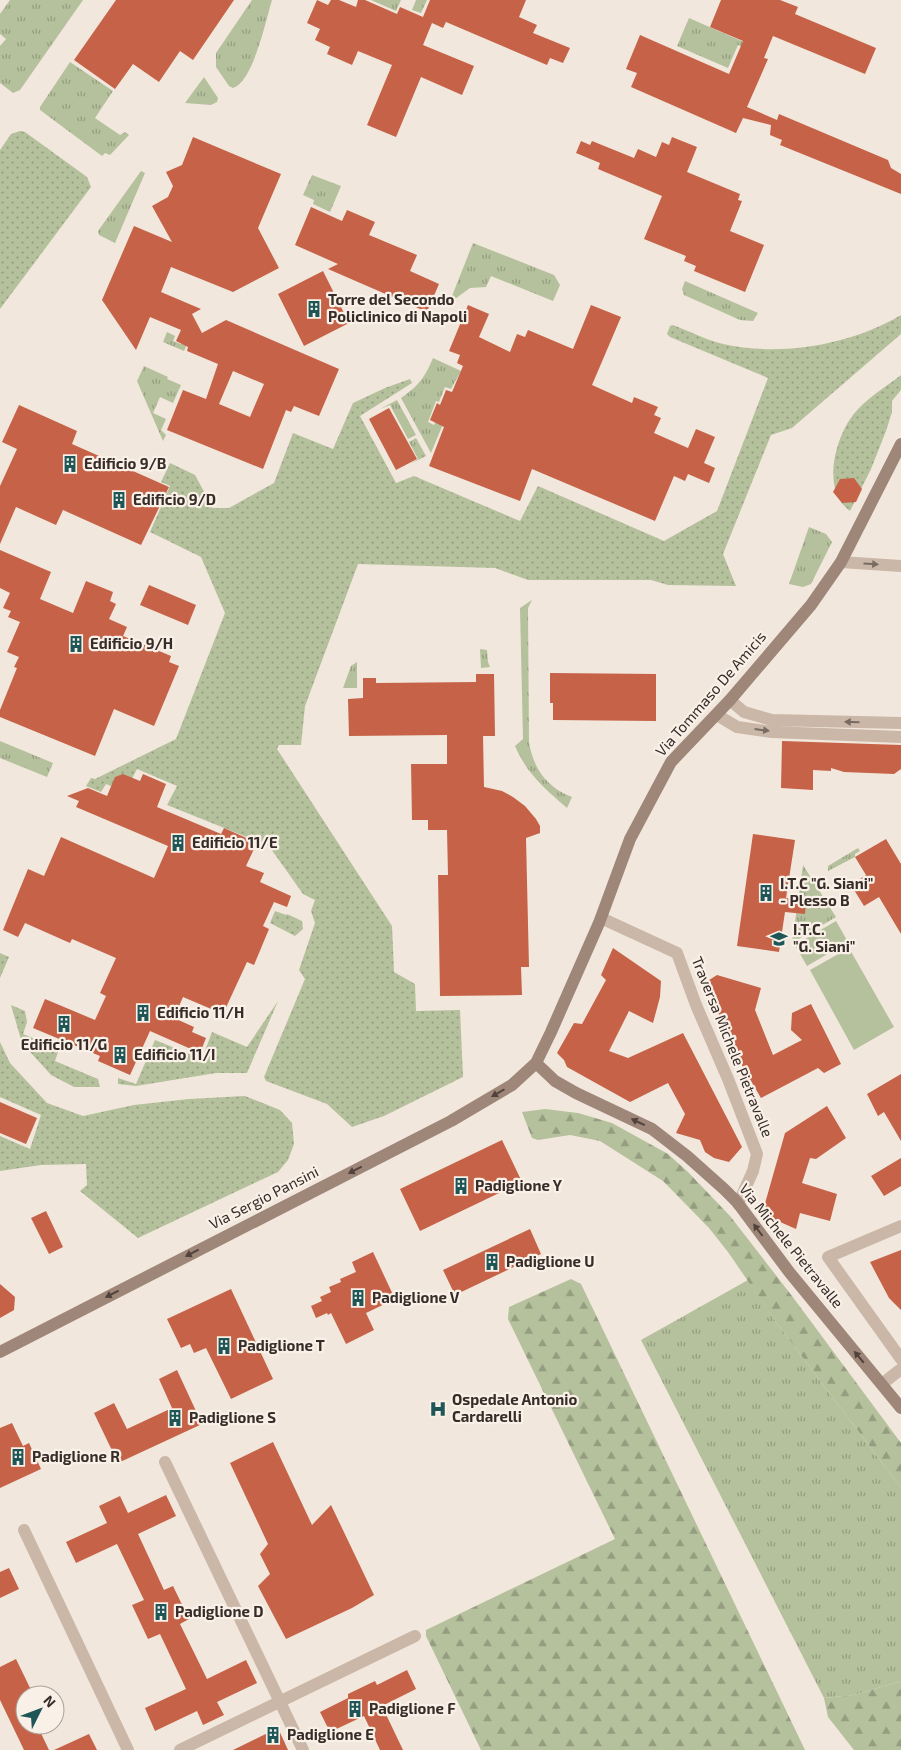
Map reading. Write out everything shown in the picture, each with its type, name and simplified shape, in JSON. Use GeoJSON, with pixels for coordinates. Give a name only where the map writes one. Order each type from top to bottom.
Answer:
{"type":"FeatureCollection","features":[{"type":"Feature","properties":{"kind":"main road","name":"Via Tommaso De Amicis"},"geometry":{"type":"LineString","coordinates":[[536,1063],[600,920],[630,839],[671,762],[730,700],[811,605],[842,562],[901,444]]}},
{"type":"Feature","properties":{"kind":"main road","name":"Via Michele Pietravalle"},"geometry":{"type":"LineString","coordinates":[[536,1063],[555,1081],[576,1093],[652,1129],[687,1156],[738,1203],[790,1273],[901,1408]]}},
{"type":"Feature","properties":{"kind":"main road","name":"Via Sergio Pansini"},"geometry":{"type":"LineString","coordinates":[[0,1352],[451,1120],[512,1085],[536,1063]]}},
{"type":"Feature","properties":{"kind":"street"},"geometry":{"type":"LineString","coordinates":[[842,562],[901,566]]}},
{"type":"Feature","properties":{"kind":"street"},"geometry":{"type":"LineString","coordinates":[[730,700],[744,712],[772,720],[901,723]]}},
{"type":"Feature","properties":{"kind":"street"},"geometry":{"type":"LineString","coordinates":[[717,714],[737,727],[772,732],[901,737]]}},
{"type":"Feature","properties":{"kind":"street","name":"Traversa Michele Pietravalle"},"geometry":{"type":"LineString","coordinates":[[600,920],[674,956],[754,1154],[751,1169],[738,1203]]}},
{"type":"Feature","properties":{"kind":"street"},"geometry":{"type":"LineString","coordinates":[[901,1226],[828,1257],[901,1359]]}},
{"type":"Feature","properties":{"kind":"street"},"geometry":{"type":"LineString","coordinates":[[882,1384],[901,1369]]}},
{"type":"Feature","properties":{"kind":"street"},"geometry":{"type":"LineString","coordinates":[[165,1462],[304,1750]]}},
{"type":"Feature","properties":{"kind":"street"},"geometry":{"type":"LineString","coordinates":[[24,1530],[128,1750]]}},
{"type":"Feature","properties":{"kind":"street"},"geometry":{"type":"LineString","coordinates":[[180,1750],[415,1636]]}},
{"type":"Feature","properties":{"kind":"green space"},"geometry":{"type":"Polygon","coordinates":[[[10,0],[83,0],[20,90],[13,93],[0,83],[0,46],[6,39],[0,34],[0,14],[10,0]]]}},
{"type":"Feature","properties":{"kind":"green space"},"geometry":{"type":"Polygon","coordinates":[[[252,0],[272,0],[253,63],[247,75],[233,88],[229,86],[216,67],[216,53],[252,0]]]}},
{"type":"Feature","properties":{"kind":"green space"},"geometry":{"type":"Polygon","coordinates":[[[371,0],[401,0],[396,11],[371,0]]]}},
{"type":"Feature","properties":{"kind":"green space"},"geometry":{"type":"Polygon","coordinates":[[[416,0],[427,0],[421,13],[412,10],[416,0]]]}},
{"type":"Feature","properties":{"kind":"green space"},"geometry":{"type":"Polygon","coordinates":[[[689,18],[762,50],[760,54],[738,45],[728,68],[677,46],[689,18]]]}},
{"type":"Feature","properties":{"kind":"green space"},"geometry":{"type":"Polygon","coordinates":[[[70,62],[113,91],[95,118],[120,135],[125,132],[129,135],[110,155],[105,153],[102,156],[40,110],[40,107],[70,62]]]}},
{"type":"Feature","properties":{"kind":"green space"},"geometry":{"type":"Polygon","coordinates":[[[204,77],[218,98],[217,102],[211,105],[185,103],[204,77]]]}},
{"type":"Feature","properties":{"kind":"green space"},"geometry":{"type":"Polygon","coordinates":[[[20,131],[25,132],[87,177],[91,187],[0,309],[0,150],[11,134],[20,131]]]}},
{"type":"Feature","properties":{"kind":"green space"},"geometry":{"type":"Polygon","coordinates":[[[141,171],[145,173],[115,243],[99,235],[98,231],[141,171]]]}},
{"type":"Feature","properties":{"kind":"green space"},"geometry":{"type":"Polygon","coordinates":[[[312,175],[341,186],[330,212],[313,204],[314,200],[303,195],[312,175]]]}},
{"type":"Feature","properties":{"kind":"green space"},"geometry":{"type":"Polygon","coordinates":[[[473,243],[554,275],[560,285],[553,301],[491,276],[486,287],[470,288],[455,299],[452,296],[473,243]]]}},
{"type":"Feature","properties":{"kind":"green space"},"geometry":{"type":"Polygon","coordinates":[[[685,281],[758,313],[753,321],[740,320],[684,295],[682,289],[685,281]]]}},
{"type":"Feature","properties":{"kind":"green space"},"geometry":{"type":"Polygon","coordinates":[[[901,315],[901,334],[792,428],[771,435],[723,554],[736,586],[668,585],[651,580],[528,580],[495,568],[358,564],[305,706],[301,745],[279,745],[277,749],[392,926],[394,972],[415,984],[416,1011],[460,1010],[463,1077],[384,1116],[352,1127],[327,1104],[266,1081],[264,1077],[305,979],[299,970],[315,923],[311,911],[315,900],[303,894],[269,846],[167,805],[177,786],[137,769],[125,792],[106,784],[101,792],[86,786],[91,778],[95,779],[176,739],[225,613],[201,557],[150,532],[170,486],[161,482],[170,463],[195,475],[213,508],[229,508],[274,483],[293,433],[333,449],[353,403],[410,379],[412,383],[360,416],[396,483],[414,476],[520,521],[538,486],[664,541],[717,511],[768,378],[670,337],[667,334],[670,326],[673,325],[723,344],[745,348],[791,348],[815,346],[838,341],[860,334],[901,315]]]}},
{"type":"Feature","properties":{"kind":"green space"},"geometry":{"type":"Polygon","coordinates":[[[167,332],[175,336],[173,341],[187,344],[184,351],[163,342],[167,332]]]}},
{"type":"Feature","properties":{"kind":"green space"},"geometry":{"type":"Polygon","coordinates":[[[433,358],[461,371],[451,389],[445,387],[439,402],[436,401],[428,422],[434,425],[436,421],[443,424],[431,453],[401,398],[420,381],[433,358]]]}},
{"type":"Feature","properties":{"kind":"green space"},"geometry":{"type":"Polygon","coordinates":[[[144,366],[181,385],[173,403],[160,397],[153,413],[166,419],[161,430],[166,435],[163,441],[137,381],[144,366]]]}},
{"type":"Feature","properties":{"kind":"green space"},"geometry":{"type":"Polygon","coordinates":[[[901,375],[901,390],[892,401],[892,412],[886,431],[871,469],[850,511],[841,502],[833,478],[836,450],[847,425],[858,409],[901,375]]]}},
{"type":"Feature","properties":{"kind":"green space"},"geometry":{"type":"Polygon","coordinates":[[[397,400],[416,435],[408,439],[390,405],[380,409],[397,400]]]}},
{"type":"Feature","properties":{"kind":"green space"},"geometry":{"type":"Polygon","coordinates":[[[416,438],[426,456],[410,464],[418,459],[409,442],[416,438]]]}},
{"type":"Feature","properties":{"kind":"green space"},"geometry":{"type":"Polygon","coordinates":[[[809,527],[826,534],[832,542],[811,584],[803,587],[789,584],[809,527]]]}},
{"type":"Feature","properties":{"kind":"green space"},"geometry":{"type":"Polygon","coordinates":[[[532,600],[528,608],[529,742],[534,760],[543,776],[555,788],[572,797],[567,808],[531,773],[515,746],[523,739],[520,608],[532,600]]]}},
{"type":"Feature","properties":{"kind":"green space"},"geometry":{"type":"Polygon","coordinates":[[[480,649],[487,650],[490,667],[481,668],[480,649]]]}},
{"type":"Feature","properties":{"kind":"green space"},"geometry":{"type":"Polygon","coordinates":[[[357,662],[357,688],[343,688],[351,666],[357,662]]]}},
{"type":"Feature","properties":{"kind":"green space"},"geometry":{"type":"Polygon","coordinates":[[[0,741],[53,763],[47,777],[0,758],[0,741]]]}},
{"type":"Feature","properties":{"kind":"green space"},"geometry":{"type":"Polygon","coordinates":[[[858,848],[860,851],[855,854],[855,857],[828,871],[828,866],[858,848]]]}},
{"type":"Feature","properties":{"kind":"green space"},"geometry":{"type":"Polygon","coordinates":[[[803,865],[836,917],[792,943],[803,865]]]}},
{"type":"Feature","properties":{"kind":"green space"},"geometry":{"type":"Polygon","coordinates":[[[275,911],[302,921],[303,929],[295,936],[270,923],[275,911]]]}},
{"type":"Feature","properties":{"kind":"green space"},"geometry":{"type":"Polygon","coordinates":[[[836,921],[848,942],[807,966],[795,945],[836,921]]]}},
{"type":"Feature","properties":{"kind":"green space"},"geometry":{"type":"Polygon","coordinates":[[[849,948],[894,1027],[854,1050],[810,970],[849,948]]]}},
{"type":"Feature","properties":{"kind":"green space"},"geometry":{"type":"Polygon","coordinates":[[[0,953],[9,957],[0,978],[0,953]]]}},
{"type":"Feature","properties":{"kind":"green space"},"geometry":{"type":"Polygon","coordinates":[[[278,1001],[247,1073],[216,1073],[136,1086],[118,1084],[118,1078],[136,1084],[155,1040],[202,1059],[212,1032],[247,1047],[278,1001]]]}},
{"type":"Feature","properties":{"kind":"green space"},"geometry":{"type":"Polygon","coordinates":[[[11,1005],[25,1011],[27,1022],[23,1034],[59,1049],[55,1061],[98,1079],[100,1087],[74,1087],[51,1075],[22,1043],[11,1005]]]}},
{"type":"Feature","properties":{"kind":"green space"},"geometry":{"type":"Polygon","coordinates":[[[0,1042],[10,1063],[47,1103],[83,1116],[134,1105],[189,1099],[245,1096],[280,1110],[292,1123],[294,1144],[288,1160],[278,1172],[138,1238],[80,1191],[87,1185],[86,1164],[41,1165],[0,1171],[0,1136],[30,1149],[41,1115],[0,1097],[0,1042]]]}},
{"type":"Feature","properties":{"kind":"green space"},"geometry":{"type":"Polygon","coordinates":[[[545,1109],[578,1113],[612,1123],[668,1154],[730,1216],[901,1443],[901,1488],[776,1322],[728,1252],[709,1228],[663,1181],[600,1141],[570,1135],[538,1140],[532,1138],[522,1112],[545,1109]]]}},
{"type":"Feature","properties":{"kind":"green space"},"geometry":{"type":"Polygon","coordinates":[[[571,1279],[581,1284],[805,1750],[481,1750],[426,1636],[426,1630],[615,1539],[508,1319],[509,1307],[571,1279]]]}},
{"type":"Feature","properties":{"kind":"green space"},"geometry":{"type":"Polygon","coordinates":[[[748,1280],[776,1322],[901,1488],[901,1681],[854,1695],[824,1698],[641,1340],[748,1280]]]}},
{"type":"Feature","properties":{"kind":"green space"},"geometry":{"type":"Polygon","coordinates":[[[901,1681],[901,1750],[854,1750],[828,1717],[824,1698],[854,1695],[901,1681]]]}},
{"type":"Feature","properties":{"kind":"building"},"geometry":{"type":"Polygon","coordinates":[[[116,0],[234,0],[193,60],[180,51],[159,82],[133,64],[115,89],[74,60],[116,0]]]}},
{"type":"Feature","properties":{"kind":"building"},"geometry":{"type":"Polygon","coordinates":[[[317,0],[328,5],[331,0],[339,0],[356,7],[358,0],[365,0],[397,14],[400,7],[423,17],[430,0],[526,0],[519,17],[537,25],[533,33],[570,48],[563,63],[550,58],[547,65],[446,22],[443,28],[432,23],[423,45],[474,66],[462,95],[421,77],[396,137],[367,125],[392,65],[358,51],[352,65],[327,54],[330,47],[315,40],[320,29],[307,23],[317,0]]]}},
{"type":"Feature","properties":{"kind":"building"},"geometry":{"type":"Polygon","coordinates":[[[721,0],[780,0],[798,7],[795,14],[876,48],[865,74],[773,36],[764,58],[768,59],[747,107],[777,120],[779,114],[888,160],[891,168],[901,174],[901,194],[780,145],[782,140],[770,135],[771,125],[743,118],[736,133],[631,87],[637,73],[626,69],[640,35],[729,74],[743,41],[710,27],[721,0]]]}},
{"type":"Feature","properties":{"kind":"building"},"geometry":{"type":"Polygon","coordinates":[[[193,137],[281,174],[258,228],[279,268],[233,292],[171,267],[161,292],[201,309],[192,314],[202,333],[226,320],[339,369],[319,416],[294,406],[291,412],[286,410],[263,469],[167,430],[183,390],[206,399],[218,364],[187,351],[188,347],[176,341],[181,330],[150,317],[136,350],[102,300],[134,226],[172,242],[152,206],[168,197],[173,186],[166,172],[182,165],[193,137]],[[233,371],[219,404],[250,417],[264,384],[233,371]]]}},
{"type":"Feature","properties":{"kind":"building"},"geometry":{"type":"Polygon","coordinates":[[[672,137],[697,147],[687,172],[740,194],[738,200],[742,201],[730,231],[764,245],[745,292],[694,271],[696,266],[684,261],[686,256],[644,239],[662,196],[598,169],[600,163],[576,153],[581,141],[590,145],[592,141],[634,158],[638,149],[656,157],[662,142],[669,145],[672,137]]]}},
{"type":"Feature","properties":{"kind":"building"},"geometry":{"type":"Polygon","coordinates":[[[311,207],[342,221],[347,210],[375,222],[369,235],[417,255],[410,271],[439,284],[427,312],[328,269],[338,264],[295,245],[311,207]]]}},
{"type":"Feature","properties":{"kind":"building","name":"Torre del Secondo Policlinico di Napoli"},"geometry":{"type":"Polygon","coordinates":[[[323,271],[349,323],[304,346],[278,294],[323,271]]]}},
{"type":"Feature","properties":{"kind":"building"},"geometry":{"type":"Polygon","coordinates":[[[468,305],[489,314],[479,337],[510,352],[517,334],[525,337],[528,330],[573,349],[591,305],[621,317],[592,385],[632,403],[634,397],[658,407],[654,415],[661,418],[654,433],[688,448],[696,429],[715,437],[704,463],[715,468],[709,483],[688,474],[685,481],[674,476],[655,521],[532,469],[520,501],[429,466],[444,427],[430,420],[437,403],[440,405],[446,390],[452,392],[463,366],[457,363],[460,355],[449,351],[468,305]]]}},
{"type":"Feature","properties":{"kind":"building"},"geometry":{"type":"Polygon","coordinates":[[[19,405],[77,431],[72,444],[169,487],[141,545],[63,510],[56,525],[16,507],[0,544],[0,486],[17,449],[2,442],[19,405]]]}},
{"type":"Feature","properties":{"kind":"building"},"geometry":{"type":"Polygon","coordinates":[[[389,408],[417,459],[396,470],[369,419],[389,408]]]}},
{"type":"Feature","properties":{"kind":"building"},"geometry":{"type":"Polygon","coordinates":[[[854,478],[862,489],[856,502],[842,503],[833,492],[840,479],[854,478]]]}},
{"type":"Feature","properties":{"kind":"building","name":"Edificio 9/H"},"geometry":{"type":"Polygon","coordinates":[[[0,550],[51,572],[40,599],[73,613],[86,581],[113,592],[110,601],[116,604],[109,619],[127,627],[123,636],[171,656],[169,662],[179,666],[154,726],[114,709],[95,756],[0,717],[0,710],[17,668],[14,667],[19,657],[7,652],[20,622],[8,617],[11,611],[3,608],[10,593],[0,588],[0,550]]]}},
{"type":"Feature","properties":{"kind":"building"},"geometry":{"type":"Polygon","coordinates":[[[149,585],[196,605],[188,625],[140,605],[149,585]]]}},
{"type":"Feature","properties":{"kind":"building"},"geometry":{"type":"Polygon","coordinates":[[[550,673],[656,674],[656,721],[553,720],[553,703],[550,703],[550,673]]]}},
{"type":"Feature","properties":{"kind":"building"},"geometry":{"type":"Polygon","coordinates":[[[476,674],[494,674],[495,736],[483,736],[484,787],[502,791],[513,797],[525,806],[540,826],[540,833],[526,838],[529,967],[521,967],[522,995],[440,996],[438,875],[448,875],[447,830],[428,830],[428,820],[412,820],[411,764],[447,764],[447,735],[349,736],[348,699],[363,698],[363,678],[376,678],[376,683],[476,682],[476,674]]]}},
{"type":"Feature","properties":{"kind":"building"},"geometry":{"type":"Polygon","coordinates":[[[782,741],[901,745],[901,769],[894,774],[844,772],[831,768],[831,771],[813,770],[813,790],[781,788],[782,741]]]}},
{"type":"Feature","properties":{"kind":"building"},"geometry":{"type":"Polygon","coordinates":[[[123,774],[140,781],[143,774],[166,784],[157,807],[221,834],[224,828],[251,840],[248,847],[254,849],[246,866],[264,873],[260,882],[291,896],[287,907],[274,902],[263,926],[269,929],[254,965],[247,962],[223,1014],[183,997],[174,1018],[194,1027],[192,1032],[206,1038],[200,1053],[150,1031],[130,1075],[98,1061],[100,1056],[33,1028],[45,999],[95,1020],[106,996],[100,993],[116,958],[72,939],[70,943],[25,923],[18,937],[3,930],[28,869],[44,876],[61,837],[154,878],[168,846],[76,807],[79,801],[67,796],[88,788],[107,796],[115,777],[123,774]]]}},
{"type":"Feature","properties":{"kind":"building","name":"I.T.C \"G. Siani\" - Plesso B"},"geometry":{"type":"Polygon","coordinates":[[[753,834],[795,840],[786,898],[806,901],[805,914],[785,912],[779,952],[737,946],[753,834]]]}},
{"type":"Feature","properties":{"kind":"building"},"geometry":{"type":"Polygon","coordinates":[[[886,839],[901,864],[901,934],[879,897],[864,906],[851,885],[866,875],[855,857],[886,839]]]}},
{"type":"Feature","properties":{"kind":"building"},"geometry":{"type":"Polygon","coordinates":[[[613,948],[661,981],[660,997],[653,1023],[629,1011],[609,1051],[628,1058],[683,1033],[742,1147],[729,1162],[714,1158],[705,1152],[700,1140],[676,1133],[685,1114],[668,1083],[630,1102],[567,1067],[564,1060],[557,1053],[574,1023],[582,1024],[606,980],[601,975],[613,948]]]}},
{"type":"Feature","properties":{"kind":"building"},"geometry":{"type":"Polygon","coordinates":[[[717,975],[761,988],[755,1010],[773,1055],[802,1040],[791,1030],[792,1013],[811,1004],[841,1064],[824,1073],[818,1068],[761,1098],[733,1050],[706,982],[717,975]]]}},
{"type":"Feature","properties":{"kind":"building"},"geometry":{"type":"Polygon","coordinates":[[[901,1074],[901,1141],[884,1112],[878,1116],[867,1094],[901,1074]]]}},
{"type":"Feature","properties":{"kind":"building"},"geometry":{"type":"Polygon","coordinates":[[[0,1102],[37,1118],[26,1144],[0,1133],[0,1102]]]}},
{"type":"Feature","properties":{"kind":"building"},"geometry":{"type":"Polygon","coordinates":[[[827,1106],[846,1138],[816,1159],[810,1158],[802,1183],[837,1194],[830,1221],[800,1213],[796,1229],[762,1214],[785,1133],[827,1106]]]}},
{"type":"Feature","properties":{"kind":"building","name":"Padiglione Y"},"geometry":{"type":"Polygon","coordinates":[[[502,1140],[522,1182],[420,1231],[400,1189],[502,1140]]]}},
{"type":"Feature","properties":{"kind":"building"},"geometry":{"type":"Polygon","coordinates":[[[901,1158],[901,1186],[884,1196],[871,1176],[901,1158]]]}},
{"type":"Feature","properties":{"kind":"building"},"geometry":{"type":"Polygon","coordinates":[[[46,1211],[63,1247],[49,1254],[31,1218],[46,1211]]]}},
{"type":"Feature","properties":{"kind":"building","name":"Padiglione U"},"geometry":{"type":"Polygon","coordinates":[[[530,1229],[541,1254],[455,1295],[443,1270],[530,1229]]]}},
{"type":"Feature","properties":{"kind":"building"},"geometry":{"type":"Polygon","coordinates":[[[901,1250],[901,1310],[889,1298],[870,1262],[901,1250]]]}},
{"type":"Feature","properties":{"kind":"building","name":"Padiglione V"},"geometry":{"type":"Polygon","coordinates":[[[373,1252],[395,1299],[366,1313],[374,1330],[346,1344],[331,1313],[316,1318],[311,1306],[322,1301],[320,1297],[331,1292],[329,1287],[341,1282],[340,1279],[356,1272],[352,1262],[373,1252]]]}},
{"type":"Feature","properties":{"kind":"building"},"geometry":{"type":"Polygon","coordinates":[[[0,1284],[15,1297],[14,1310],[0,1318],[0,1284]]]}},
{"type":"Feature","properties":{"kind":"building","name":"Padiglione T"},"geometry":{"type":"Polygon","coordinates":[[[231,1289],[273,1379],[231,1399],[206,1348],[194,1353],[190,1344],[181,1348],[167,1319],[231,1289]]]}},
{"type":"Feature","properties":{"kind":"building","name":"Padiglione S"},"geometry":{"type":"Polygon","coordinates":[[[177,1370],[202,1424],[118,1463],[94,1413],[114,1403],[127,1429],[172,1408],[159,1379],[177,1370]]]}},
{"type":"Feature","properties":{"kind":"building","name":"Padiglione R"},"geometry":{"type":"Polygon","coordinates":[[[12,1423],[23,1446],[29,1443],[41,1469],[0,1488],[0,1428],[12,1423]]]}},
{"type":"Feature","properties":{"kind":"building"},"geometry":{"type":"Polygon","coordinates":[[[273,1442],[312,1525],[331,1505],[374,1595],[352,1608],[286,1639],[258,1586],[270,1574],[260,1554],[268,1544],[230,1463],[273,1442]]]}},
{"type":"Feature","properties":{"kind":"building","name":"Padiglione D"},"geometry":{"type":"Polygon","coordinates":[[[166,1495],[176,1516],[138,1534],[164,1590],[173,1586],[189,1619],[180,1624],[207,1679],[246,1660],[257,1683],[217,1702],[224,1715],[203,1725],[197,1711],[155,1731],[145,1708],[186,1689],[160,1634],[148,1639],[132,1605],[144,1600],[117,1544],[76,1563],[66,1542],[107,1523],[99,1506],[120,1496],[128,1513],[166,1495]]]}},
{"type":"Feature","properties":{"kind":"building"},"geometry":{"type":"Polygon","coordinates":[[[9,1568],[19,1589],[0,1598],[0,1572],[9,1568]]]}},
{"type":"Feature","properties":{"kind":"building"},"geometry":{"type":"Polygon","coordinates":[[[16,1659],[29,1685],[15,1685],[15,1731],[0,1700],[0,1667],[16,1659]]]}},
{"type":"Feature","properties":{"kind":"building","name":"Padiglione F"},"geometry":{"type":"Polygon","coordinates":[[[407,1670],[416,1689],[382,1706],[403,1750],[380,1750],[364,1716],[330,1732],[320,1712],[348,1698],[348,1694],[375,1681],[377,1685],[407,1670]]]}},
{"type":"Feature","properties":{"kind":"building","name":"Padiglione E"},"geometry":{"type":"Polygon","coordinates":[[[278,1728],[288,1750],[233,1750],[278,1728]]]}},
{"type":"Feature","properties":{"kind":"building"},"geometry":{"type":"Polygon","coordinates":[[[89,1734],[97,1750],[54,1750],[89,1734]]]}},
{"type":"Feature","properties":{"kind":"building"},"geometry":{"type":"Polygon","coordinates":[[[17,1735],[42,1735],[49,1750],[24,1750],[17,1735]]]}},
{"type":"Feature","properties":{"kind":"place","name":"Torre del Secondo Policlinico di Napoli"},"geometry":{"type":"Point","coordinates":[314,309]}},
{"type":"Feature","properties":{"kind":"place","name":"Edificio 9/B"},"geometry":{"type":"Point","coordinates":[70,464]}},
{"type":"Feature","properties":{"kind":"place","name":"Edificio 9/D"},"geometry":{"type":"Point","coordinates":[119,500]}},
{"type":"Feature","properties":{"kind":"place","name":"Edificio 9/H"},"geometry":{"type":"Point","coordinates":[76,644]}},
{"type":"Feature","properties":{"kind":"place","name":"Edificio 11/E"},"geometry":{"type":"Point","coordinates":[178,843]}},
{"type":"Feature","properties":{"kind":"place","name":"I.T.C \"G. Siani\" - Plesso B"},"geometry":{"type":"Point","coordinates":[766,893]}},
{"type":"Feature","properties":{"kind":"place","name":"I.T.C. \"G. Siani\""},"geometry":{"type":"Point","coordinates":[779,939]}},
{"type":"Feature","properties":{"kind":"place","name":"Edificio 11/H"},"geometry":{"type":"Point","coordinates":[143,1013]}},
{"type":"Feature","properties":{"kind":"place","name":"Edificio 11/G"},"geometry":{"type":"Point","coordinates":[64,1024]}},
{"type":"Feature","properties":{"kind":"place","name":"Edificio 11/I"},"geometry":{"type":"Point","coordinates":[120,1055]}},
{"type":"Feature","properties":{"kind":"place","name":"Padiglione Y"},"geometry":{"type":"Point","coordinates":[461,1186]}},
{"type":"Feature","properties":{"kind":"place","name":"Padiglione U"},"geometry":{"type":"Point","coordinates":[492,1262]}},
{"type":"Feature","properties":{"kind":"place","name":"Padiglione V"},"geometry":{"type":"Point","coordinates":[358,1298]}},
{"type":"Feature","properties":{"kind":"place","name":"Padiglione T"},"geometry":{"type":"Point","coordinates":[224,1346]}},
{"type":"Feature","properties":{"kind":"place","name":"Ospedale Antonio Cardarelli"},"geometry":{"type":"Point","coordinates":[438,1409]}},
{"type":"Feature","properties":{"kind":"place","name":"Padiglione S"},"geometry":{"type":"Point","coordinates":[175,1418]}},
{"type":"Feature","properties":{"kind":"place","name":"Padiglione R"},"geometry":{"type":"Point","coordinates":[18,1457]}},
{"type":"Feature","properties":{"kind":"place","name":"Padiglione D"},"geometry":{"type":"Point","coordinates":[161,1612]}},
{"type":"Feature","properties":{"kind":"place","name":"Padiglione F"},"geometry":{"type":"Point","coordinates":[355,1709]}},
{"type":"Feature","properties":{"kind":"place","name":"Padiglione E"},"geometry":{"type":"Point","coordinates":[273,1735]}}]}
